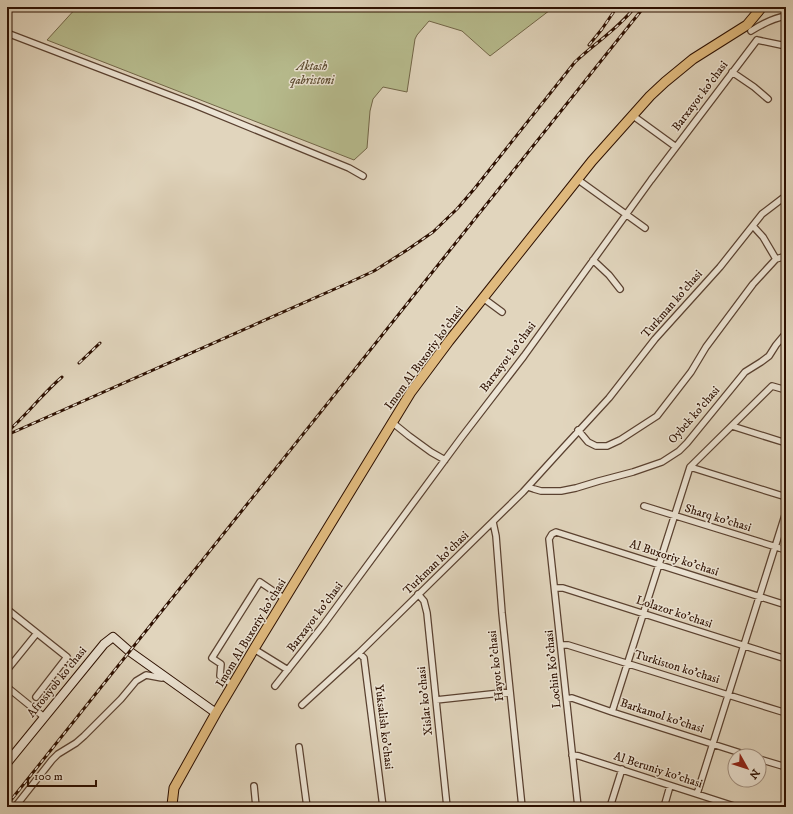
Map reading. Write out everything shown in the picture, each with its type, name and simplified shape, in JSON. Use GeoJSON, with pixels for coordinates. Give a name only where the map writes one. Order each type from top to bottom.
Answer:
{"type":"FeatureCollection","features":[{"type":"Feature","properties":{"kind":"main road","name":"Imom Al Buxoriy ko'chasi"},"geometry":{"type":"LineString","coordinates":[[172,806],[174,788],[254,649],[412,392],[449,340],[592,161],[632,115],[665,82],[693,59],[749,28],[762,7]]}},
{"type":"Feature","properties":{"kind":"street"},"geometry":{"type":"LineString","coordinates":[[786,16],[749,28],[757,40],[786,46]]}},
{"type":"Feature","properties":{"kind":"street"},"geometry":{"type":"LineString","coordinates":[[7,33],[202,108],[349,168],[363,176]]}},
{"type":"Feature","properties":{"kind":"street","name":"Barxayot ko'chasi"},"geometry":{"type":"LineString","coordinates":[[276,686],[524,356],[676,146],[757,40]]}},
{"type":"Feature","properties":{"kind":"street"},"geometry":{"type":"LineString","coordinates":[[732,72],[768,99]]}},
{"type":"Feature","properties":{"kind":"street"},"geometry":{"type":"LineString","coordinates":[[632,115],[676,146]]}},
{"type":"Feature","properties":{"kind":"street"},"geometry":{"type":"LineString","coordinates":[[577,180],[645,228]]}},
{"type":"Feature","properties":{"kind":"street","name":"Turkman ko'chasi"},"geometry":{"type":"LineString","coordinates":[[302,704],[359,653],[528,487],[578,430],[609,398],[655,339],[720,267],[762,214],[786,196]]}},
{"type":"Feature","properties":{"kind":"street"},"geometry":{"type":"LineString","coordinates":[[753,226],[763,237],[776,260]]}},
{"type":"Feature","properties":{"kind":"street"},"geometry":{"type":"LineString","coordinates":[[578,430],[588,442],[596,446],[607,446],[620,440],[657,416],[691,372],[706,347],[753,284],[776,260],[786,256]]}},
{"type":"Feature","properties":{"kind":"street"},"geometry":{"type":"LineString","coordinates":[[593,260],[610,275],[620,289]]}},
{"type":"Feature","properties":{"kind":"street"},"geometry":{"type":"LineString","coordinates":[[483,298],[502,312]]}},
{"type":"Feature","properties":{"kind":"street","name":"Oybek ko'chasi"},"geometry":{"type":"LineString","coordinates":[[528,487],[541,490],[561,491],[633,472],[662,462],[687,443],[745,372],[769,356],[786,333]]}},
{"type":"Feature","properties":{"kind":"street"},"geometry":{"type":"LineString","coordinates":[[612,712],[690,467],[772,386],[786,390]]}},
{"type":"Feature","properties":{"kind":"street"},"geometry":{"type":"LineString","coordinates":[[393,423],[409,436],[445,460]]}},
{"type":"Feature","properties":{"kind":"street"},"geometry":{"type":"LineString","coordinates":[[732,426],[786,443]]}},
{"type":"Feature","properties":{"kind":"street"},"geometry":{"type":"LineString","coordinates":[[690,467],[786,497]]}},
{"type":"Feature","properties":{"kind":"street","name":"Sharq ko'chasi"},"geometry":{"type":"LineString","coordinates":[[644,506],[786,550]]}},
{"type":"Feature","properties":{"kind":"street"},"geometry":{"type":"LineString","coordinates":[[697,794],[786,512]]}},
{"type":"Feature","properties":{"kind":"street","name":"Hayot ko'chasi"},"geometry":{"type":"LineString","coordinates":[[493,522],[496,536],[502,613],[522,807]]}},
{"type":"Feature","properties":{"kind":"street","name":"Al Buxoriy ko'chasi"},"geometry":{"type":"LineString","coordinates":[[556,532],[786,605]]}},
{"type":"Feature","properties":{"kind":"street","name":"Lochin Ko'chasi"},"geometry":{"type":"LineString","coordinates":[[556,532],[552,534],[550,539],[578,807]]}},
{"type":"Feature","properties":{"kind":"street"},"geometry":{"type":"LineString","coordinates":[[233,685],[220,676],[221,664],[212,658],[260,582],[285,599]]}},
{"type":"Feature","properties":{"kind":"street","name":"Lolazor ko'chasi"},"geometry":{"type":"LineString","coordinates":[[555,588],[563,588],[786,658]]}},
{"type":"Feature","properties":{"kind":"street","name":"Xislat ko'chasi"},"geometry":{"type":"LineString","coordinates":[[418,594],[424,601],[427,613],[447,807]]}},
{"type":"Feature","properties":{"kind":"street"},"geometry":{"type":"LineString","coordinates":[[7,611],[8,610],[67,657],[36,697]]}},
{"type":"Feature","properties":{"kind":"street"},"geometry":{"type":"LineString","coordinates":[[7,670],[37,633]]}},
{"type":"Feature","properties":{"kind":"street","name":"Afrosiyob ko'chasi"},"geometry":{"type":"LineString","coordinates":[[7,763],[104,644],[113,637],[129,651],[164,676]]}},
{"type":"Feature","properties":{"kind":"street","name":"Turkiston ko'chasi"},"geometry":{"type":"LineString","coordinates":[[561,645],[568,645],[628,663],[786,713]]}},
{"type":"Feature","properties":{"kind":"street"},"geometry":{"type":"LineString","coordinates":[[254,649],[288,670]]}},
{"type":"Feature","properties":{"kind":"street","name":"Yuksalish ko'chasi"},"geometry":{"type":"LineString","coordinates":[[359,653],[364,658],[383,807]]}},
{"type":"Feature","properties":{"kind":"street"},"geometry":{"type":"LineString","coordinates":[[15,807],[52,760],[58,754],[76,743],[121,699],[136,681],[146,675],[162,678],[164,676],[216,713]]}},
{"type":"Feature","properties":{"kind":"street"},"geometry":{"type":"LineString","coordinates":[[7,687],[44,717]]}},
{"type":"Feature","properties":{"kind":"street"},"geometry":{"type":"LineString","coordinates":[[436,700],[510,692]]}},
{"type":"Feature","properties":{"kind":"street","name":"Barkamol ko'chasi"},"geometry":{"type":"LineString","coordinates":[[567,699],[572,698],[727,749]]}},
{"type":"Feature","properties":{"kind":"street"},"geometry":{"type":"LineString","coordinates":[[300,747],[307,807]]}},
{"type":"Feature","properties":{"kind":"street","name":"Al Beruniy ko'chasi"},"geometry":{"type":"LineString","coordinates":[[572,755],[622,769],[697,794],[718,804],[737,807]]}},
{"type":"Feature","properties":{"kind":"street"},"geometry":{"type":"LineString","coordinates":[[767,761],[786,767]]}},
{"type":"Feature","properties":{"kind":"street"},"geometry":{"type":"LineString","coordinates":[[610,807],[622,769]]}},
{"type":"Feature","properties":{"kind":"street"},"geometry":{"type":"LineString","coordinates":[[254,786],[256,807]]}},
{"type":"Feature","properties":{"kind":"street"},"geometry":{"type":"LineString","coordinates":[[664,807],[670,786]]}},
{"type":"Feature","properties":{"kind":"green space","name":"Aktash qabristoni"},"geometry":{"type":"Polygon","coordinates":[[[77,7],[554,7],[490,56],[462,31],[429,21],[415,39],[407,92],[383,87],[373,99],[370,111],[367,148],[354,160],[47,40],[77,7]]]}},
{"type":"Feature","properties":{"kind":"railway"},"geometry":{"type":"LineString","coordinates":[[589,45],[617,7]]}},
{"type":"Feature","properties":{"kind":"railway"},"geometry":{"type":"LineString","coordinates":[[7,435],[346,284],[374,271],[407,250],[433,232],[457,209],[575,62],[614,29],[635,7]]}},
{"type":"Feature","properties":{"kind":"railway"},"geometry":{"type":"LineString","coordinates":[[7,805],[644,7]]}},
{"type":"Feature","properties":{"kind":"railway"},"geometry":{"type":"LineString","coordinates":[[79,363],[100,343]]}},
{"type":"Feature","properties":{"kind":"railway"},"geometry":{"type":"LineString","coordinates":[[7,432],[62,377]]}}]}
